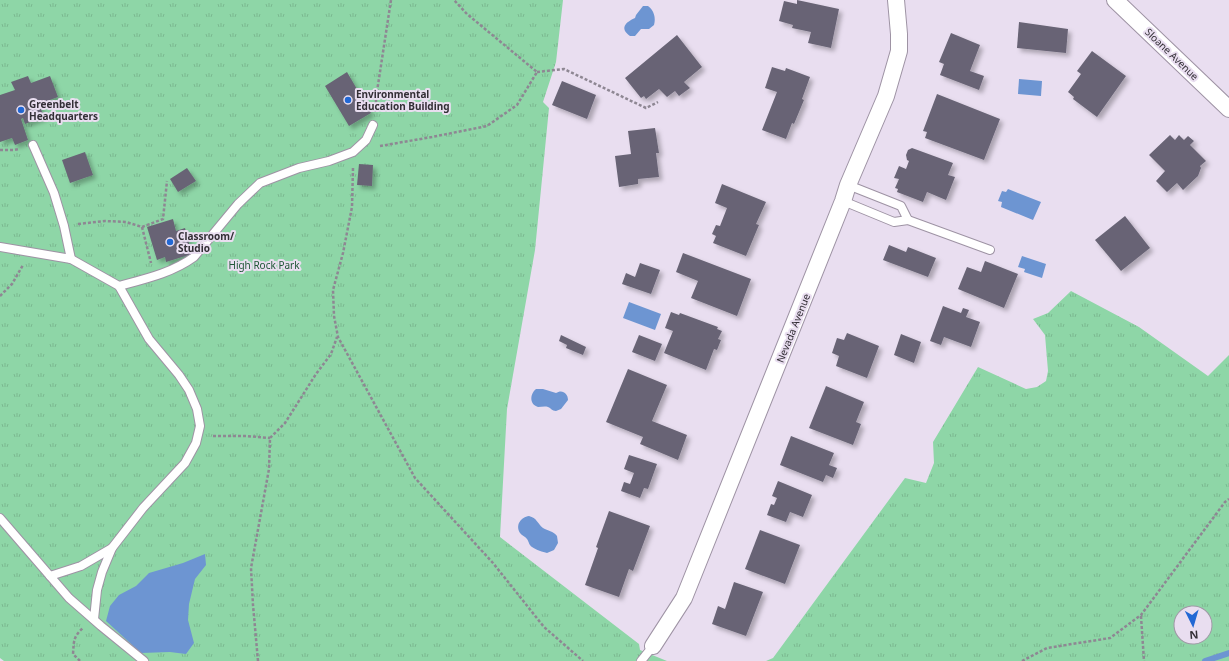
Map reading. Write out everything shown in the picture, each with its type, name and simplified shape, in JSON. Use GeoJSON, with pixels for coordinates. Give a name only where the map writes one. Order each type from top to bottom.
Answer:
{"type":"FeatureCollection","features":[{"type":"Feature","properties":{"kind":"street","name":"Nevada Avenue"},"geometry":{"type":"LineString","coordinates":[[653,646],[684,598],[843,201],[848,185],[886,96],[899,51],[896,0]]}},
{"type":"Feature","properties":{"kind":"street","name":"Sloane Avenue"},"geometry":{"type":"LineString","coordinates":[[1115,0],[1229,109]]}},
{"type":"Feature","properties":{"kind":"lane"},"geometry":{"type":"LineString","coordinates":[[119,286],[174,270],[194,257],[238,204],[260,183],[299,168],[329,161],[353,152],[366,140],[373,125]]}},
{"type":"Feature","properties":{"kind":"lane"},"geometry":{"type":"LineString","coordinates":[[33,145],[54,193],[64,226],[71,259]]}},
{"type":"Feature","properties":{"kind":"lane"},"geometry":{"type":"LineString","coordinates":[[848,185],[901,206],[908,220]]}},
{"type":"Feature","properties":{"kind":"lane"},"geometry":{"type":"LineString","coordinates":[[843,201],[894,222],[908,220],[990,250]]}},
{"type":"Feature","properties":{"kind":"lane"},"geometry":{"type":"LineString","coordinates":[[0,247],[71,259],[119,286],[149,339],[180,375],[189,390],[197,409],[200,426],[196,443],[185,463],[143,508],[112,548],[102,572],[97,590],[94,619]]}},
{"type":"Feature","properties":{"kind":"lane"},"geometry":{"type":"LineString","coordinates":[[0,518],[68,598],[144,661]]}},
{"type":"Feature","properties":{"kind":"lane"},"geometry":{"type":"LineString","coordinates":[[50,576],[81,566],[112,548]]}},
{"type":"Feature","properties":{"kind":"lane"},"geometry":{"type":"LineString","coordinates":[[641,661],[653,646]]}},
{"type":"Feature","properties":{"kind":"path"},"geometry":{"type":"LineString","coordinates":[[373,125],[376,114],[376,98],[382,54],[392,0]]}},
{"type":"Feature","properties":{"kind":"path"},"geometry":{"type":"LineString","coordinates":[[454,0],[467,14],[537,72],[564,69],[646,108],[658,102]]}},
{"type":"Feature","properties":{"kind":"path"},"geometry":{"type":"LineString","coordinates":[[537,72],[517,106],[487,126],[353,152],[352,206],[343,253],[333,290],[334,316],[338,337],[415,478],[493,563],[544,627],[583,661]]}},
{"type":"Feature","properties":{"kind":"path"},"geometry":{"type":"LineString","coordinates":[[0,150],[13,150],[33,145]]}},
{"type":"Feature","properties":{"kind":"path"},"geometry":{"type":"LineString","coordinates":[[64,226],[106,221],[126,222],[142,227],[163,219],[167,181]]}},
{"type":"Feature","properties":{"kind":"path"},"geometry":{"type":"LineString","coordinates":[[142,227],[155,276]]}},
{"type":"Feature","properties":{"kind":"path"},"geometry":{"type":"LineString","coordinates":[[0,296],[12,284],[18,275],[29,252]]}},
{"type":"Feature","properties":{"kind":"path"},"geometry":{"type":"LineString","coordinates":[[258,661],[251,568],[269,468],[270,438],[285,423],[316,374],[331,354],[338,337]]}},
{"type":"Feature","properties":{"kind":"path"},"geometry":{"type":"LineString","coordinates":[[197,437],[219,435],[270,438]]}},
{"type":"Feature","properties":{"kind":"path"},"geometry":{"type":"LineString","coordinates":[[1022,661],[1046,648],[1110,638],[1141,615],[1225,502],[1229,499]]}},
{"type":"Feature","properties":{"kind":"path"},"geometry":{"type":"LineString","coordinates":[[1141,615],[1144,661]]}},
{"type":"Feature","properties":{"kind":"path"},"geometry":{"type":"LineString","coordinates":[[80,661],[73,654],[74,641],[76,635],[94,619]]}},
{"type":"Feature","properties":{"kind":"green space","name":"High Rock Park"},"geometry":{"type":"Polygon","coordinates":[[[0,0],[563,0],[556,62],[543,102],[549,108],[535,250],[507,409],[500,537],[639,644],[640,650],[667,661],[4,661],[0,658],[0,0]]]}},
{"type":"Feature","properties":{"kind":"green space"},"geometry":{"type":"Polygon","coordinates":[[[1071,291],[1139,327],[1208,376],[1229,355],[1229,661],[766,661],[773,658],[905,478],[926,483],[934,463],[933,442],[978,367],[1026,389],[1037,387],[1046,381],[1048,371],[1045,335],[1033,319],[1048,313],[1071,291]]]}},
{"type":"Feature","properties":{"kind":"water"},"geometry":{"type":"Polygon","coordinates":[[[643,6],[648,6],[653,12],[655,17],[654,25],[649,29],[641,29],[635,36],[630,36],[624,28],[629,21],[635,18],[643,6]]]}},
{"type":"Feature","properties":{"kind":"water"},"geometry":{"type":"Polygon","coordinates":[[[1019,79],[1042,81],[1041,96],[1018,94],[1019,79]]]}},
{"type":"Feature","properties":{"kind":"water"},"geometry":{"type":"Polygon","coordinates":[[[1008,189],[1041,202],[1033,220],[1001,207],[1002,202],[998,201],[1002,191],[1006,192],[1008,189]]]}},
{"type":"Feature","properties":{"kind":"water"},"geometry":{"type":"Polygon","coordinates":[[[1022,256],[1046,264],[1042,278],[1024,272],[1025,269],[1018,267],[1022,256]]]}},
{"type":"Feature","properties":{"kind":"water"},"geometry":{"type":"Polygon","coordinates":[[[629,302],[661,314],[655,330],[623,318],[629,302]]]}},
{"type":"Feature","properties":{"kind":"water"},"geometry":{"type":"Polygon","coordinates":[[[536,389],[543,389],[556,393],[560,391],[567,395],[568,400],[561,409],[556,411],[553,411],[549,407],[535,406],[531,399],[536,389]]]}},
{"type":"Feature","properties":{"kind":"water"},"geometry":{"type":"Polygon","coordinates":[[[529,516],[535,519],[543,528],[557,536],[558,543],[554,550],[547,553],[535,549],[520,533],[518,527],[521,520],[529,516]]]}},
{"type":"Feature","properties":{"kind":"water"},"geometry":{"type":"Polygon","coordinates":[[[205,554],[206,565],[195,579],[189,604],[188,620],[194,643],[186,654],[170,652],[141,653],[106,621],[110,606],[119,595],[136,586],[149,573],[183,563],[205,554]]]}},
{"type":"Feature","properties":{"kind":"building"},"geometry":{"type":"Polygon","coordinates":[[[797,0],[839,9],[831,48],[808,43],[811,32],[792,28],[793,25],[779,21],[784,1],[797,4],[797,0]]]}},
{"type":"Feature","properties":{"kind":"building"},"geometry":{"type":"Polygon","coordinates":[[[1019,22],[1068,29],[1066,53],[1017,48],[1019,22]]]}},
{"type":"Feature","properties":{"kind":"building"},"geometry":{"type":"Polygon","coordinates":[[[951,33],[980,45],[970,71],[984,76],[979,90],[940,75],[944,64],[939,62],[951,33]]]}},
{"type":"Feature","properties":{"kind":"building"},"geometry":{"type":"Polygon","coordinates":[[[677,35],[702,67],[684,82],[690,88],[679,96],[675,91],[667,97],[659,89],[646,99],[644,96],[641,98],[625,78],[677,35]]]}},
{"type":"Feature","properties":{"kind":"building"},"geometry":{"type":"Polygon","coordinates":[[[1092,51],[1126,76],[1097,117],[1073,99],[1074,97],[1068,92],[1081,74],[1077,71],[1092,51]]]}},
{"type":"Feature","properties":{"kind":"building"},"geometry":{"type":"Polygon","coordinates":[[[772,67],[785,71],[786,68],[810,77],[802,99],[804,100],[794,124],[792,123],[786,139],[762,130],[777,92],[765,88],[772,67]]]}},
{"type":"Feature","properties":{"kind":"building","name":"Environmental Education Building"},"geometry":{"type":"Polygon","coordinates":[[[347,72],[371,113],[349,126],[325,86],[347,72]]]}},
{"type":"Feature","properties":{"kind":"building","name":"Greenbelt Headquarters"},"geometry":{"type":"Polygon","coordinates":[[[28,76],[31,83],[50,76],[58,97],[39,104],[44,117],[25,124],[23,118],[21,119],[28,140],[15,145],[12,138],[0,142],[0,95],[15,90],[11,82],[28,76]]]}},
{"type":"Feature","properties":{"kind":"building"},"geometry":{"type":"Polygon","coordinates":[[[562,81],[596,95],[587,119],[552,105],[562,81]]]}},
{"type":"Feature","properties":{"kind":"building"},"geometry":{"type":"Polygon","coordinates":[[[937,94],[1000,119],[984,160],[925,138],[927,132],[923,131],[937,94]]]}},
{"type":"Feature","properties":{"kind":"building"},"geometry":{"type":"Polygon","coordinates":[[[655,128],[659,153],[656,153],[659,177],[638,179],[638,184],[619,187],[615,156],[631,154],[628,131],[655,128]]]}},
{"type":"Feature","properties":{"kind":"building"},"geometry":{"type":"Polygon","coordinates":[[[1170,135],[1175,140],[1179,135],[1184,140],[1188,136],[1194,141],[1190,145],[1206,161],[1200,166],[1201,168],[1198,176],[1183,190],[1177,183],[1167,192],[1156,181],[1165,171],[1149,155],[1170,135]]]}},
{"type":"Feature","properties":{"kind":"building"},"geometry":{"type":"Polygon","coordinates":[[[912,148],[953,163],[948,175],[955,177],[946,200],[927,192],[923,202],[897,192],[898,189],[895,188],[899,179],[894,178],[899,166],[906,169],[909,161],[907,160],[906,155],[908,150],[912,148]]]}},
{"type":"Feature","properties":{"kind":"building"},"geometry":{"type":"Polygon","coordinates":[[[85,152],[93,175],[70,183],[62,160],[85,152]]]}},
{"type":"Feature","properties":{"kind":"building"},"geometry":{"type":"Polygon","coordinates":[[[359,164],[373,165],[372,186],[357,185],[359,164]]]}},
{"type":"Feature","properties":{"kind":"building"},"geometry":{"type":"Polygon","coordinates":[[[187,168],[196,181],[178,192],[170,179],[187,168]]]}},
{"type":"Feature","properties":{"kind":"building"},"geometry":{"type":"Polygon","coordinates":[[[722,184],[766,202],[756,224],[759,225],[746,256],[713,243],[716,236],[712,234],[716,225],[720,226],[727,208],[715,203],[722,184]]]}},
{"type":"Feature","properties":{"kind":"building"},"geometry":{"type":"Polygon","coordinates":[[[1125,216],[1150,248],[1121,271],[1095,240],[1125,216]]]}},
{"type":"Feature","properties":{"kind":"building","name":"Classroom/ Studio"},"geometry":{"type":"Polygon","coordinates":[[[173,219],[176,231],[185,228],[192,254],[166,262],[165,257],[157,260],[147,227],[173,219]]]}},
{"type":"Feature","properties":{"kind":"building"},"geometry":{"type":"Polygon","coordinates":[[[889,245],[906,252],[908,247],[936,258],[928,277],[883,260],[889,245]]]}},
{"type":"Feature","properties":{"kind":"building"},"geometry":{"type":"Polygon","coordinates":[[[683,253],[751,279],[737,316],[691,298],[698,281],[676,272],[683,253]]]}},
{"type":"Feature","properties":{"kind":"building"},"geometry":{"type":"Polygon","coordinates":[[[985,261],[1018,274],[1004,308],[958,289],[967,267],[981,272],[985,261]]]}},
{"type":"Feature","properties":{"kind":"building"},"geometry":{"type":"Polygon","coordinates":[[[640,263],[660,270],[651,294],[622,284],[626,273],[635,277],[640,263]]]}},
{"type":"Feature","properties":{"kind":"building"},"geometry":{"type":"Polygon","coordinates":[[[943,306],[961,313],[963,308],[969,310],[966,317],[980,322],[971,347],[944,337],[941,345],[930,341],[943,306]]]}},
{"type":"Feature","properties":{"kind":"building"},"geometry":{"type":"Polygon","coordinates":[[[671,312],[679,315],[680,313],[718,327],[717,329],[722,331],[718,339],[721,340],[717,350],[714,349],[706,370],[664,353],[673,331],[665,328],[671,312]]]}},
{"type":"Feature","properties":{"kind":"building"},"geometry":{"type":"Polygon","coordinates":[[[847,333],[879,346],[867,378],[836,366],[839,356],[832,353],[837,338],[844,340],[847,333]]]}},
{"type":"Feature","properties":{"kind":"building"},"geometry":{"type":"Polygon","coordinates":[[[901,334],[921,342],[914,363],[894,355],[901,334]]]}},
{"type":"Feature","properties":{"kind":"building"},"geometry":{"type":"Polygon","coordinates":[[[561,335],[586,347],[583,355],[566,348],[567,345],[559,341],[561,335]]]}},
{"type":"Feature","properties":{"kind":"building"},"geometry":{"type":"Polygon","coordinates":[[[639,335],[662,344],[655,361],[632,352],[639,335]]]}},
{"type":"Feature","properties":{"kind":"building"},"geometry":{"type":"Polygon","coordinates":[[[628,369],[667,385],[652,421],[687,435],[678,460],[640,444],[643,437],[606,422],[628,369]]]}},
{"type":"Feature","properties":{"kind":"building"},"geometry":{"type":"Polygon","coordinates":[[[826,386],[864,402],[856,422],[861,424],[853,445],[809,428],[826,386]]]}},
{"type":"Feature","properties":{"kind":"building"},"geometry":{"type":"Polygon","coordinates":[[[791,436],[834,453],[829,465],[837,468],[833,478],[826,475],[823,482],[780,465],[791,436]]]}},
{"type":"Feature","properties":{"kind":"building"},"geometry":{"type":"Polygon","coordinates":[[[629,455],[657,464],[648,489],[644,488],[640,498],[621,491],[624,482],[630,484],[634,473],[624,469],[629,455]]]}},
{"type":"Feature","properties":{"kind":"building"},"geometry":{"type":"Polygon","coordinates":[[[778,481],[812,495],[803,517],[790,512],[786,522],[767,515],[771,504],[774,505],[777,498],[772,496],[778,481]]]}},
{"type":"Feature","properties":{"kind":"building"},"geometry":{"type":"Polygon","coordinates":[[[609,511],[650,526],[633,571],[629,569],[619,597],[585,585],[598,548],[596,547],[609,511]]]}},
{"type":"Feature","properties":{"kind":"building"},"geometry":{"type":"Polygon","coordinates":[[[760,530],[800,545],[785,584],[745,569],[760,530]]]}},
{"type":"Feature","properties":{"kind":"building"},"geometry":{"type":"Polygon","coordinates":[[[734,582],[763,592],[746,636],[712,624],[718,606],[725,609],[734,582]]]}},
{"type":"Feature","properties":{"kind":"waterway"},"geometry":{"type":"LineString","coordinates":[[1205,661],[1229,653]]}},
{"type":"Feature","properties":{"kind":"place","name":"Environmental Education Building"},"geometry":{"type":"Point","coordinates":[348,100]}},
{"type":"Feature","properties":{"kind":"place","name":"Greenbelt Headquarters"},"geometry":{"type":"Point","coordinates":[21,110]}},
{"type":"Feature","properties":{"kind":"place","name":"Classroom/ Studio"},"geometry":{"type":"Point","coordinates":[170,242]}}]}
